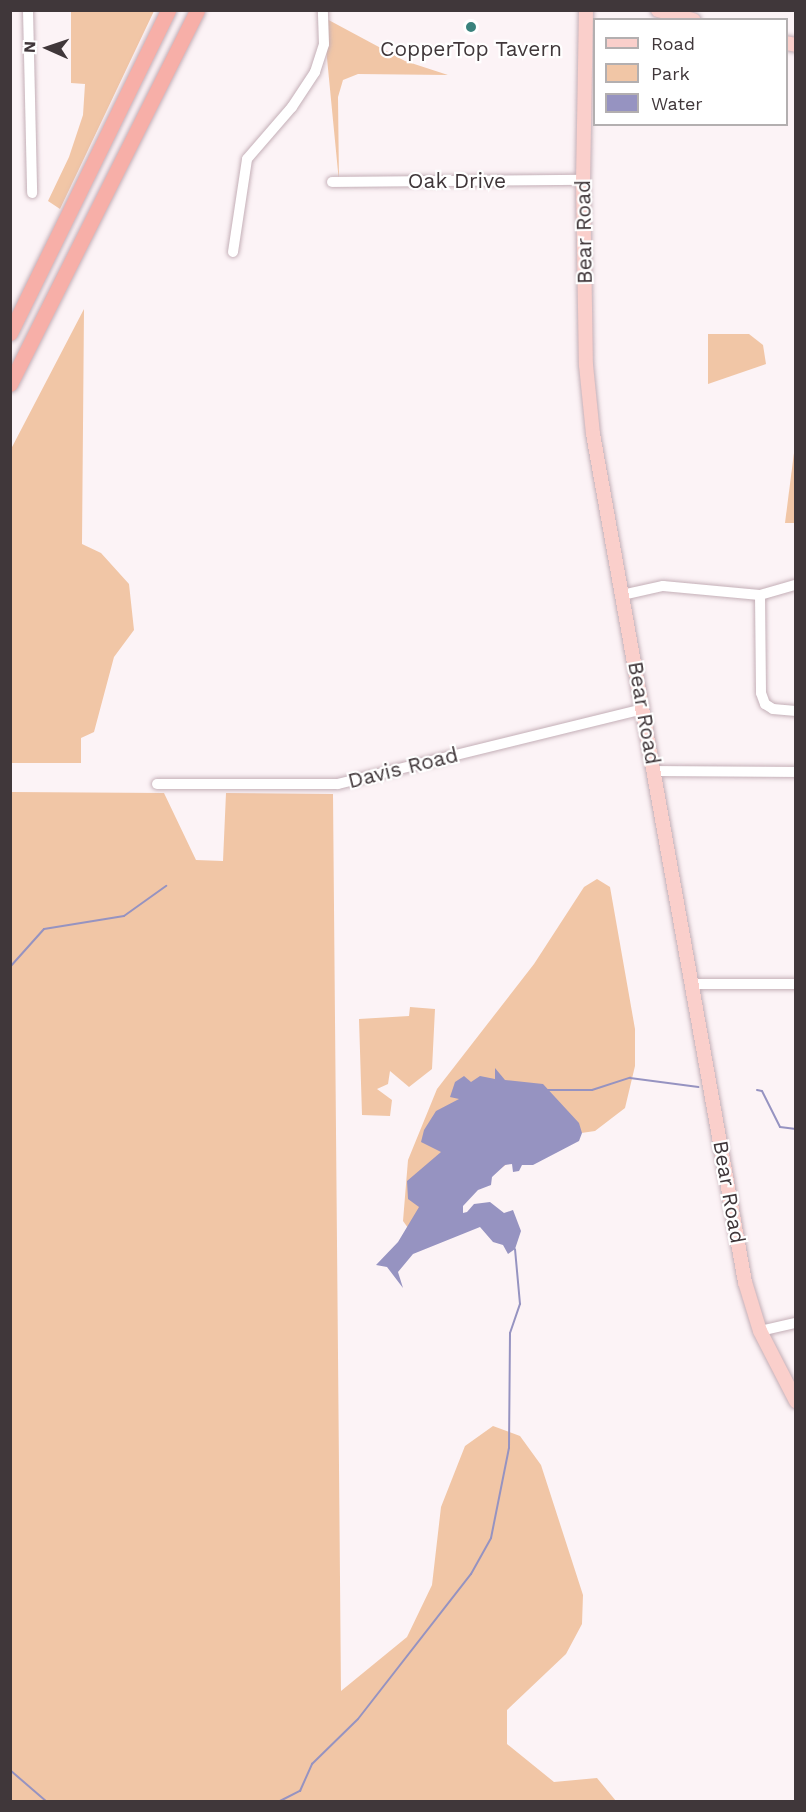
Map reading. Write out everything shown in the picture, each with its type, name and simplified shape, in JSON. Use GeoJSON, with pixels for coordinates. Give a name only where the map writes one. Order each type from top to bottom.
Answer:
{"type":"FeatureCollection","features":[{"type":"Feature","properties":{"kind":"highway"},"geometry":{"type":"LineString","coordinates":[[10,333],[168,10]]}},
{"type":"Feature","properties":{"kind":"highway"},"geometry":{"type":"LineString","coordinates":[[10,384],[197,10]]}},
{"type":"Feature","properties":{"kind":"main road","name":"Bear Road"},"geometry":{"type":"LineString","coordinates":[[586,10],[583,180],[588,399],[738,1244],[760,1331],[795,1401]]}},
{"type":"Feature","properties":{"kind":"main road"},"geometry":{"type":"LineString","coordinates":[[658,10],[687,18]]}},
{"type":"Feature","properties":{"kind":"street"},"geometry":{"type":"LineString","coordinates":[[28,10],[32,193]]}},
{"type":"Feature","properties":{"kind":"street"},"geometry":{"type":"LineString","coordinates":[[233,252],[247,159],[292,107],[315,72],[324,44],[323,10]]}},
{"type":"Feature","properties":{"kind":"street","name":"Oak Drive"},"geometry":{"type":"LineString","coordinates":[[332,182],[583,180]]}},
{"type":"Feature","properties":{"kind":"street"},"geometry":{"type":"LineString","coordinates":[[622,595],[663,586],[760,595],[795,585]]}},
{"type":"Feature","properties":{"kind":"street"},"geometry":{"type":"LineString","coordinates":[[760,595],[761,693],[765,704],[773,709],[795,711]]}},
{"type":"Feature","properties":{"kind":"street","name":"Davis Road"},"geometry":{"type":"LineString","coordinates":[[158,784],[338,784],[643,709]]}},
{"type":"Feature","properties":{"kind":"street"},"geometry":{"type":"LineString","coordinates":[[655,771],[795,772]]}},
{"type":"Feature","properties":{"kind":"street"},"geometry":{"type":"LineString","coordinates":[[692,984],[795,984]]}},
{"type":"Feature","properties":{"kind":"street"},"geometry":{"type":"LineString","coordinates":[[760,1331],[795,1323]]}},
{"type":"Feature","properties":{"kind":"green space"},"geometry":{"type":"Polygon","coordinates":[[[71,11],[154,11],[60,209],[48,201],[69,157],[83,115],[85,84],[71,83],[71,11]]]}},
{"type":"Feature","properties":{"kind":"green space"},"geometry":{"type":"Polygon","coordinates":[[[323,17],[405,61],[448,75],[358,74],[343,80],[338,97],[339,182],[323,17]]]}},
{"type":"Feature","properties":{"kind":"green space"},"geometry":{"type":"Polygon","coordinates":[[[84,309],[82,544],[101,553],[129,584],[134,630],[114,657],[94,732],[81,738],[81,763],[11,763],[11,449],[84,309]]]}},
{"type":"Feature","properties":{"kind":"green space"},"geometry":{"type":"Polygon","coordinates":[[[708,334],[749,334],[763,345],[766,364],[708,384],[708,334]]]}},
{"type":"Feature","properties":{"kind":"green space"},"geometry":{"type":"Polygon","coordinates":[[[795,445],[795,523],[785,523],[795,445]]]}},
{"type":"Feature","properties":{"kind":"green space"},"geometry":{"type":"Polygon","coordinates":[[[11,792],[164,793],[196,860],[223,861],[226,793],[333,794],[341,1691],[407,1637],[432,1585],[441,1507],[465,1446],[493,1426],[520,1436],[541,1465],[583,1595],[582,1624],[566,1654],[507,1710],[507,1744],[554,1782],[597,1778],[616,1801],[11,1801],[11,792]]]}},
{"type":"Feature","properties":{"kind":"green space"},"geometry":{"type":"Polygon","coordinates":[[[597,879],[610,887],[635,1029],[635,1066],[625,1108],[595,1131],[554,1137],[518,1156],[411,1232],[403,1221],[408,1160],[437,1089],[534,964],[584,887],[597,879]]]}},
{"type":"Feature","properties":{"kind":"green space"},"geometry":{"type":"Polygon","coordinates":[[[410,1007],[435,1009],[432,1069],[409,1087],[390,1071],[388,1084],[377,1089],[392,1100],[390,1116],[362,1115],[359,1019],[409,1016],[410,1007]]]}},
{"type":"Feature","properties":{"kind":"water"},"geometry":{"type":"Polygon","coordinates":[[[495,1068],[505,1080],[543,1084],[579,1123],[582,1133],[579,1141],[533,1165],[522,1165],[519,1171],[513,1172],[512,1164],[505,1165],[492,1177],[491,1185],[478,1190],[463,1206],[463,1213],[474,1204],[490,1202],[504,1213],[513,1210],[521,1231],[515,1249],[508,1254],[503,1245],[493,1242],[480,1227],[413,1254],[398,1272],[403,1288],[387,1267],[376,1265],[398,1242],[419,1207],[408,1199],[407,1181],[441,1152],[421,1142],[424,1130],[436,1111],[459,1099],[450,1097],[455,1082],[464,1076],[471,1082],[480,1076],[495,1079],[495,1068]]]}},
{"type":"Feature","properties":{"kind":"waterway"},"geometry":{"type":"LineString","coordinates":[[10,967],[44,929],[124,916],[166,886]]}},
{"type":"Feature","properties":{"kind":"waterway"},"geometry":{"type":"LineString","coordinates":[[547,1090],[592,1090],[630,1078],[698,1087]]}},
{"type":"Feature","properties":{"kind":"waterway"},"geometry":{"type":"LineString","coordinates":[[757,1090],[762,1091],[780,1127],[796,1129]]}},
{"type":"Feature","properties":{"kind":"waterway"},"geometry":{"type":"LineString","coordinates":[[278,1802],[300,1791],[312,1764],[358,1719],[471,1574],[491,1538],[509,1448],[510,1333],[520,1304],[515,1249]]}},
{"type":"Feature","properties":{"kind":"waterway"},"geometry":{"type":"LineString","coordinates":[[10,1770],[47,1802]]}},
{"type":"Feature","properties":{"kind":"place","name":"CopperTop Tavern"},"geometry":{"type":"Point","coordinates":[471,27]}}]}
